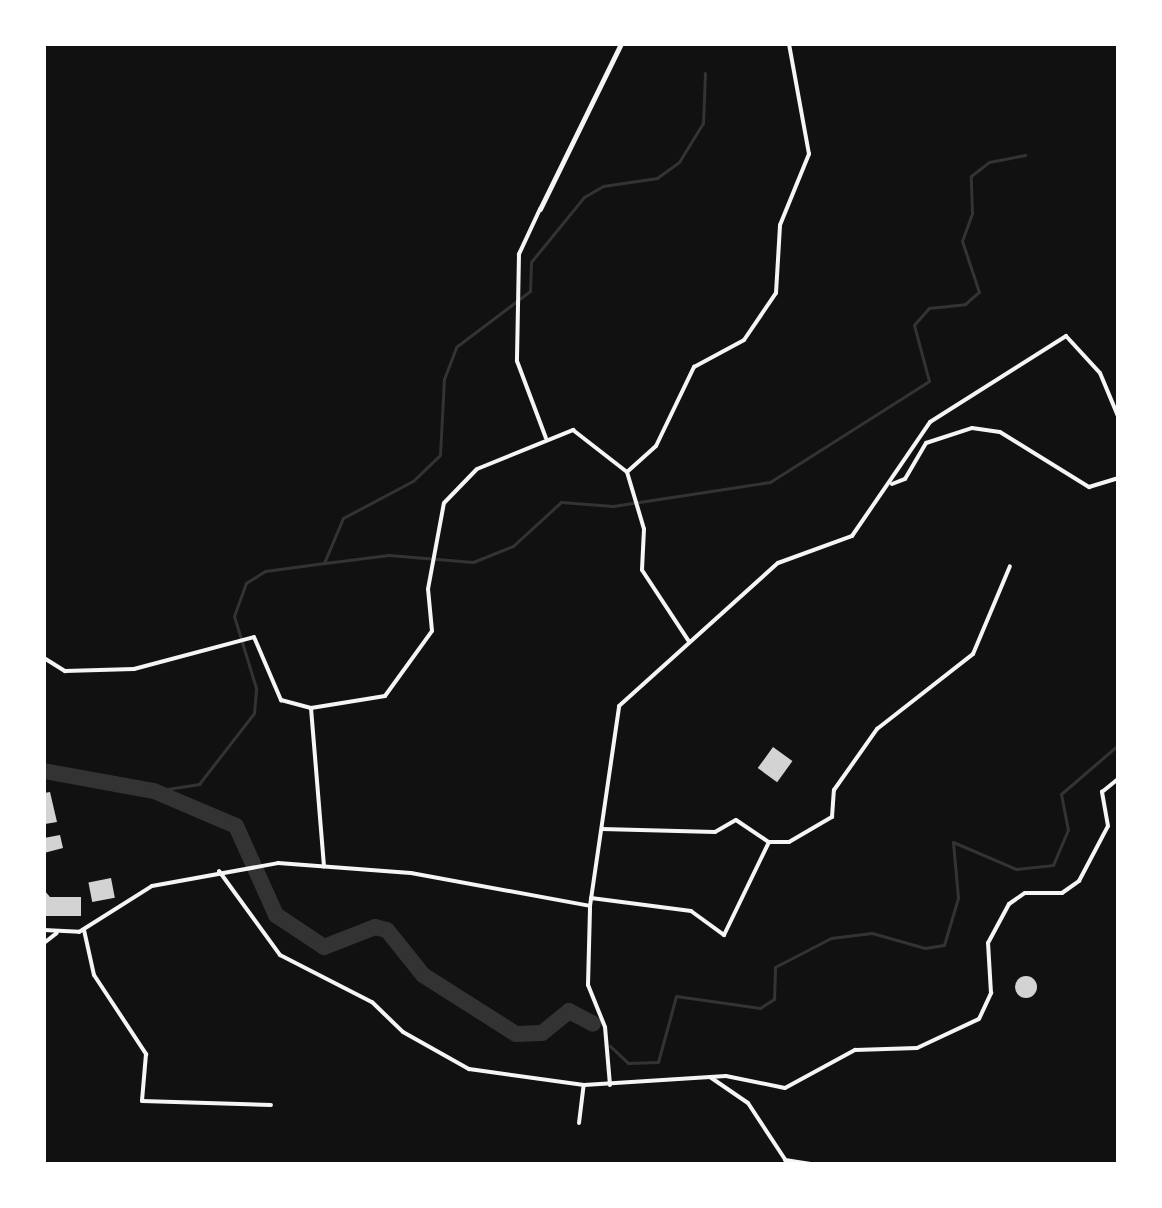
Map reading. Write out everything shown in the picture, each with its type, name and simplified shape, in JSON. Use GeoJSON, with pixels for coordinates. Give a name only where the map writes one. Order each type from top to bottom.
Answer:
{"type":"FeatureCollection","features":[{"type":"Feature","properties":{"kind":"street"},"geometry":{"type":"LineString","coordinates":[[546,438],[517,361],[519,254],[621,44]]}},
{"type":"Feature","properties":{"kind":"street"},"geometry":{"type":"LineString","coordinates":[[627,472],[656,446],[694,367],[744,340],[776,293],[780,225],[809,154],[789,44]]}},
{"type":"Feature","properties":{"kind":"street"},"geometry":{"type":"LineString","coordinates":[[610,1085],[605,1027],[588,985],[590,906],[619,706],[688,640],[782,560],[852,536],[892,484],[930,422],[1066,336],[1100,373],[1118,416]]}},
{"type":"Feature","properties":{"kind":"street"},"geometry":{"type":"LineString","coordinates":[[892,484],[905,479],[926,443],[972,428],[1000,432],[1089,487],[1118,478]]}},
{"type":"Feature","properties":{"kind":"street"},"geometry":{"type":"LineString","coordinates":[[45,660],[65,671],[134,669],[229,641],[250,638],[278,698],[311,708],[392,692],[432,631],[428,589],[444,503],[477,469],[546,438],[584,433],[627,472],[641,516],[642,570],[688,640]]}},
{"type":"Feature","properties":{"kind":"street"},"geometry":{"type":"LineString","coordinates":[[601,829],[715,832],[736,820],[769,842],[789,842],[832,817],[834,790],[877,729],[973,654],[1010,566]]}},
{"type":"Feature","properties":{"kind":"street"},"geometry":{"type":"LineString","coordinates":[[311,708],[324,866]]}},
{"type":"Feature","properties":{"kind":"street"},"geometry":{"type":"LineString","coordinates":[[219,871],[280,955],[372,1002],[417,1041],[481,1073],[584,1085],[710,1077],[785,1088],[855,1050],[917,1048],[979,1019],[991,993],[988,943],[1003,914],[1018,895],[1062,893],[1079,881],[1108,826],[1101,795],[1118,779]]}},
{"type":"Feature","properties":{"kind":"street"},"geometry":{"type":"LineString","coordinates":[[591,898],[691,911],[724,935],[769,842]]}},
{"type":"Feature","properties":{"kind":"street"},"geometry":{"type":"LineString","coordinates":[[44,930],[57,933],[84,930],[138,891],[219,871],[266,864],[411,873],[590,906]]}},
{"type":"Feature","properties":{"kind":"street"},"geometry":{"type":"LineString","coordinates":[[84,930],[94,975],[146,1054],[142,1101],[271,1105]]}},
{"type":"Feature","properties":{"kind":"street"},"geometry":{"type":"LineString","coordinates":[[44,943],[57,933]]}},
{"type":"Feature","properties":{"kind":"street"},"geometry":{"type":"LineString","coordinates":[[710,1077],[748,1103],[786,1162],[811,1164]]}},
{"type":"Feature","properties":{"kind":"street"},"geometry":{"type":"LineString","coordinates":[[579,1123],[584,1085]]}},
{"type":"Feature","properties":{"kind":"building"},"geometry":{"type":"Polygon","coordinates":[[[773,747],[792,761],[777,782],[758,768],[773,747]]]}},
{"type":"Feature","properties":{"kind":"building"},"geometry":{"type":"Polygon","coordinates":[[[50,792],[57,822],[45,824],[44,793],[50,792]]]}},
{"type":"Feature","properties":{"kind":"building"},"geometry":{"type":"Polygon","coordinates":[[[60,835],[63,848],[44,853],[44,838],[60,835]]]}},
{"type":"Feature","properties":{"kind":"building"},"geometry":{"type":"Polygon","coordinates":[[[111,878],[115,898],[92,902],[88,882],[111,878]]]}},
{"type":"Feature","properties":{"kind":"building"},"geometry":{"type":"Polygon","coordinates":[[[44,890],[50,897],[81,897],[81,916],[44,916],[44,890]]]}},
{"type":"Feature","properties":{"kind":"building"},"geometry":{"type":"Polygon","coordinates":[[[1022,976],[1030,976],[1037,987],[1030,998],[1022,998],[1015,991],[1015,983],[1022,976]]]}},
{"type":"Feature","properties":{"kind":"waterway"},"geometry":{"type":"LineString","coordinates":[[154,791],[199,784],[254,713],[256,688],[234,616],[246,583],[265,571],[324,563],[343,518],[413,481],[440,455],[444,379],[456,347],[530,291],[531,262],[584,197],[603,186],[657,178],[679,162],[703,123],[705,73]]}},
{"type":"Feature","properties":{"kind":"waterway"},"geometry":{"type":"LineString","coordinates":[[325,563],[389,555],[473,562],[513,546],[561,502],[613,506],[770,482],[929,381],[914,325],[929,308],[965,304],[979,292],[962,241],[972,213],[971,176],[989,162],[1025,155]]}},
{"type":"Feature","properties":{"kind":"waterway"},"geometry":{"type":"LineString","coordinates":[[610,1046],[628,1063],[658,1062],[676,996],[760,1008],[774,999],[775,967],[831,938],[872,933],[925,948],[944,945],[958,898],[953,842],[1016,869],[1053,865],[1068,830],[1061,794],[1118,745]]}},
{"type":"Feature","properties":{"kind":"waterway"},"geometry":{"type":"LineString","coordinates":[[44,771],[154,791],[236,826],[276,915],[324,947],[375,927],[387,930],[423,975],[516,1034],[542,1033],[569,1011],[593,1024]]}}]}
